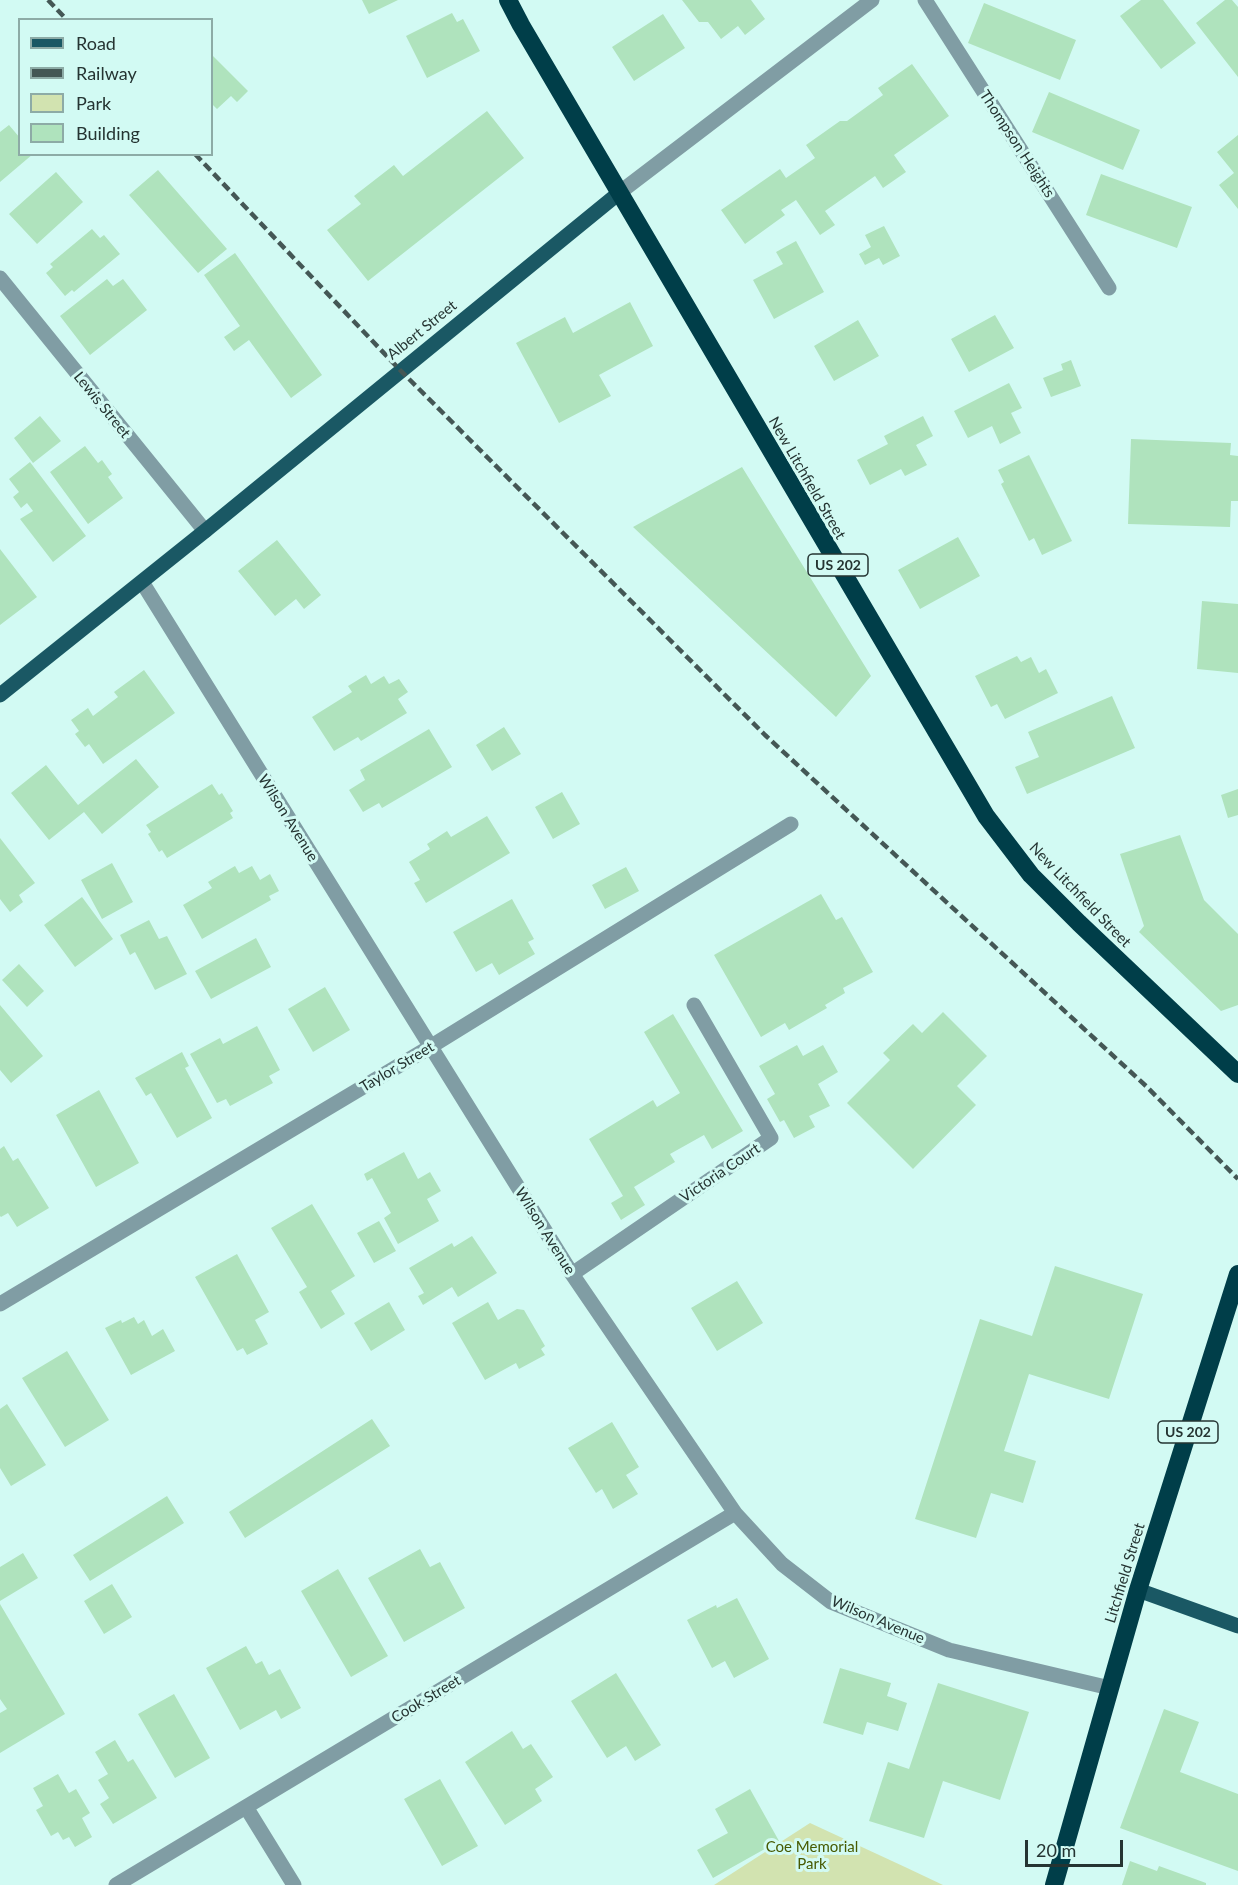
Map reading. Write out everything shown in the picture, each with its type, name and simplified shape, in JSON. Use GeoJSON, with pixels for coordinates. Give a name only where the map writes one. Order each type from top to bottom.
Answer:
{"type":"FeatureCollection","features":[{"type":"Feature","properties":{"kind":"highway","name":"New Litchfield Street"},"geometry":{"type":"LineString","coordinates":[[508,0],[520,25],[986,816],[1031,874],[1079,923],[1238,1074]]}},
{"type":"Feature","properties":{"kind":"highway","name":"Litchfield Street"},"geometry":{"type":"LineString","coordinates":[[1054,1885],[1138,1590],[1238,1274]]}},
{"type":"Feature","properties":{"kind":"main road","name":"Albert Street"},"geometry":{"type":"LineString","coordinates":[[0,695],[205,531],[619,192]]}},
{"type":"Feature","properties":{"kind":"main road"},"geometry":{"type":"LineString","coordinates":[[1138,1590],[1238,1626]]}},
{"type":"Feature","properties":{"kind":"street","name":"Albert Street"},"geometry":{"type":"LineString","coordinates":[[619,192],[872,0]]}},
{"type":"Feature","properties":{"kind":"street","name":"Thompson Heights"},"geometry":{"type":"LineString","coordinates":[[925,0],[1109,288]]}},
{"type":"Feature","properties":{"kind":"street","name":"Lewis Street"},"geometry":{"type":"LineString","coordinates":[[0,278],[205,531]]}},
{"type":"Feature","properties":{"kind":"street","name":"Wilson Avenue"},"geometry":{"type":"LineString","coordinates":[[141,582],[572,1274],[735,1513],[782,1564],[831,1602],[949,1650],[1110,1688]]}},
{"type":"Feature","properties":{"kind":"street","name":"Taylor Street"},"geometry":{"type":"LineString","coordinates":[[0,1304],[430,1047],[791,824]]}},
{"type":"Feature","properties":{"kind":"street","name":"Victoria Court"},"geometry":{"type":"LineString","coordinates":[[572,1274],[771,1138],[694,1005]]}},
{"type":"Feature","properties":{"kind":"street","name":"Cook Street"},"geometry":{"type":"LineString","coordinates":[[116,1885],[735,1513]]}},
{"type":"Feature","properties":{"kind":"street"},"geometry":{"type":"LineString","coordinates":[[246,1807],[294,1885]]}},
{"type":"Feature","properties":{"kind":"green space","name":"Coe Memorial Park"},"geometry":{"type":"Polygon","coordinates":[[[810,1823],[905,1867],[943,1885],[714,1885],[810,1823]]]}},
{"type":"Feature","properties":{"kind":"building"},"geometry":{"type":"Polygon","coordinates":[[[362,0],[398,0],[369,14],[362,0]]]}},
{"type":"Feature","properties":{"kind":"building"},"geometry":{"type":"Polygon","coordinates":[[[682,0],[751,0],[765,19],[745,35],[738,26],[721,39],[708,22],[699,22],[682,0]]]}},
{"type":"Feature","properties":{"kind":"building"},"geometry":{"type":"Polygon","coordinates":[[[1141,0],[1163,0],[1196,43],[1161,69],[1120,16],[1141,0]]]}},
{"type":"Feature","properties":{"kind":"building"},"geometry":{"type":"Polygon","coordinates":[[[1225,0],[1232,0],[1238,7],[1238,77],[1196,23],[1225,0]]]}},
{"type":"Feature","properties":{"kind":"building"},"geometry":{"type":"Polygon","coordinates":[[[984,3],[1076,40],[1060,80],[968,43],[984,3]]]}},
{"type":"Feature","properties":{"kind":"building"},"geometry":{"type":"Polygon","coordinates":[[[452,13],[457,22],[463,19],[480,51],[427,78],[406,36],[452,13]]]}},
{"type":"Feature","properties":{"kind":"building"},"geometry":{"type":"Polygon","coordinates":[[[663,14],[685,48],[634,81],[612,47],[663,14]]]}},
{"type":"Feature","properties":{"kind":"building"},"geometry":{"type":"Polygon","coordinates":[[[213,56],[248,91],[237,102],[231,96],[217,109],[213,105],[213,56]]]}},
{"type":"Feature","properties":{"kind":"building"},"geometry":{"type":"Polygon","coordinates":[[[912,64],[949,116],[894,155],[906,172],[883,188],[875,176],[825,211],[835,225],[820,235],[796,200],[781,210],[785,215],[745,244],[721,210],[780,169],[786,178],[815,158],[806,145],[840,121],[847,121],[883,95],[878,88],[912,64]]]}},
{"type":"Feature","properties":{"kind":"building"},"geometry":{"type":"Polygon","coordinates":[[[1049,92],[1140,130],[1123,170],[1032,132],[1049,92]]]}},
{"type":"Feature","properties":{"kind":"building"},"geometry":{"type":"Polygon","coordinates":[[[487,111],[524,158],[368,281],[327,230],[361,204],[354,196],[394,165],[403,176],[487,111]]]}},
{"type":"Feature","properties":{"kind":"building"},"geometry":{"type":"Polygon","coordinates":[[[9,125],[18,136],[18,156],[31,156],[0,182],[0,132],[9,125]]]}},
{"type":"Feature","properties":{"kind":"building"},"geometry":{"type":"Polygon","coordinates":[[[1238,135],[1238,209],[1219,185],[1234,173],[1217,152],[1238,135]]]}},
{"type":"Feature","properties":{"kind":"building"},"geometry":{"type":"Polygon","coordinates":[[[158,170],[227,249],[198,273],[129,195],[158,170]]]}},
{"type":"Feature","properties":{"kind":"building"},"geometry":{"type":"Polygon","coordinates":[[[56,172],[83,202],[37,244],[9,214],[56,172]]]}},
{"type":"Feature","properties":{"kind":"building"},"geometry":{"type":"Polygon","coordinates":[[[1101,174],[1192,207],[1177,248],[1086,215],[1101,174]]]}},
{"type":"Feature","properties":{"kind":"building"},"geometry":{"type":"Polygon","coordinates":[[[884,226],[900,256],[883,265],[879,258],[865,265],[859,254],[871,247],[865,235],[884,226]]]}},
{"type":"Feature","properties":{"kind":"building"},"geometry":{"type":"Polygon","coordinates":[[[92,229],[100,238],[104,235],[120,254],[74,292],[72,290],[65,296],[46,273],[53,267],[50,264],[92,229]]]}},
{"type":"Feature","properties":{"kind":"building"},"geometry":{"type":"Polygon","coordinates":[[[796,241],[824,292],[774,319],[753,280],[783,264],[776,252],[796,241]]]}},
{"type":"Feature","properties":{"kind":"building"},"geometry":{"type":"Polygon","coordinates":[[[235,253],[322,375],[291,398],[249,340],[234,351],[224,337],[240,326],[204,275],[235,253]]]}},
{"type":"Feature","properties":{"kind":"building"},"geometry":{"type":"Polygon","coordinates":[[[107,279],[113,286],[123,279],[147,310],[90,355],[60,316],[107,279]]]}},
{"type":"Feature","properties":{"kind":"building"},"geometry":{"type":"Polygon","coordinates":[[[630,302],[653,346],[599,375],[611,396],[559,423],[516,343],[565,317],[573,333],[630,302]]]}},
{"type":"Feature","properties":{"kind":"building"},"geometry":{"type":"Polygon","coordinates":[[[995,315],[1014,348],[969,372],[951,339],[995,315]]]}},
{"type":"Feature","properties":{"kind":"building"},"geometry":{"type":"Polygon","coordinates":[[[858,320],[879,356],[834,381],[814,346],[858,320]]]}},
{"type":"Feature","properties":{"kind":"building"},"geometry":{"type":"Polygon","coordinates":[[[1071,360],[1081,386],[1051,397],[1043,378],[1063,370],[1061,364],[1071,360]]]}},
{"type":"Feature","properties":{"kind":"building"},"geometry":{"type":"Polygon","coordinates":[[[1009,383],[1022,408],[1011,413],[1021,433],[1000,444],[992,426],[968,438],[954,411],[1009,383]]]}},
{"type":"Feature","properties":{"kind":"building"},"geometry":{"type":"Polygon","coordinates":[[[40,416],[61,441],[33,463],[14,438],[40,416]]]}},
{"type":"Feature","properties":{"kind":"building"},"geometry":{"type":"Polygon","coordinates":[[[923,416],[933,436],[916,445],[927,465],[905,476],[901,469],[870,485],[857,460],[888,444],[884,436],[923,416]]]}},
{"type":"Feature","properties":{"kind":"building"},"geometry":{"type":"Polygon","coordinates":[[[1131,439],[1231,443],[1230,455],[1238,456],[1238,501],[1231,501],[1230,527],[1128,524],[1131,439]]]}},
{"type":"Feature","properties":{"kind":"building"},"geometry":{"type":"Polygon","coordinates":[[[85,446],[98,463],[102,460],[112,474],[108,477],[123,498],[88,524],[50,472],[85,446]]]}},
{"type":"Feature","properties":{"kind":"building"},"geometry":{"type":"Polygon","coordinates":[[[1029,455],[1072,541],[1042,555],[1034,538],[1029,541],[1001,484],[1004,482],[998,470],[1029,455]]]}},
{"type":"Feature","properties":{"kind":"building"},"geometry":{"type":"Polygon","coordinates":[[[30,462],[86,536],[53,562],[20,519],[33,511],[27,503],[21,508],[13,497],[19,492],[9,479],[30,462]]]}},
{"type":"Feature","properties":{"kind":"building"},"geometry":{"type":"Polygon","coordinates":[[[742,467],[871,676],[836,717],[633,527],[742,467]]]}},
{"type":"Feature","properties":{"kind":"building"},"geometry":{"type":"Polygon","coordinates":[[[958,537],[980,576],[920,609],[898,570],[958,537]]]}},
{"type":"Feature","properties":{"kind":"building"},"geometry":{"type":"Polygon","coordinates":[[[277,540],[321,595],[304,609],[296,599],[275,616],[238,571],[277,540]]]}},
{"type":"Feature","properties":{"kind":"building"},"geometry":{"type":"Polygon","coordinates":[[[0,549],[37,597],[0,625],[0,549]]]}},
{"type":"Feature","properties":{"kind":"building"},"geometry":{"type":"Polygon","coordinates":[[[1202,601],[1238,604],[1238,673],[1197,669],[1202,601]]]}},
{"type":"Feature","properties":{"kind":"building"},"geometry":{"type":"Polygon","coordinates":[[[1017,656],[1021,662],[1031,657],[1039,673],[1046,669],[1058,693],[1005,719],[997,704],[991,707],[975,676],[1017,656]]]}},
{"type":"Feature","properties":{"kind":"building"},"geometry":{"type":"Polygon","coordinates":[[[144,670],[175,713],[103,764],[89,744],[85,747],[75,734],[79,731],[71,720],[88,708],[93,716],[118,697],[114,692],[144,670]]]}},
{"type":"Feature","properties":{"kind":"building"},"geometry":{"type":"Polygon","coordinates":[[[366,675],[371,684],[384,676],[389,684],[399,679],[408,692],[398,699],[407,713],[361,741],[358,737],[334,751],[312,717],[352,692],[348,686],[366,675]]]}},
{"type":"Feature","properties":{"kind":"building"},"geometry":{"type":"Polygon","coordinates":[[[1112,696],[1135,748],[1027,794],[1015,767],[1039,757],[1028,732],[1112,696]]]}},
{"type":"Feature","properties":{"kind":"building"},"geometry":{"type":"Polygon","coordinates":[[[504,727],[521,754],[492,771],[476,745],[504,727]]]}},
{"type":"Feature","properties":{"kind":"building"},"geometry":{"type":"Polygon","coordinates":[[[429,729],[452,767],[382,808],[379,803],[363,812],[349,790],[365,780],[360,770],[429,729]]]}},
{"type":"Feature","properties":{"kind":"building"},"geometry":{"type":"Polygon","coordinates":[[[136,759],[159,787],[102,834],[84,812],[49,840],[11,793],[46,765],[78,805],[136,759]]]}},
{"type":"Feature","properties":{"kind":"building"},"geometry":{"type":"Polygon","coordinates":[[[212,784],[219,795],[222,793],[233,811],[230,813],[233,818],[167,858],[162,850],[159,852],[148,834],[151,832],[146,825],[212,784]]]}},
{"type":"Feature","properties":{"kind":"building"},"geometry":{"type":"Polygon","coordinates":[[[1238,789],[1238,815],[1228,818],[1221,795],[1238,789]]]}},
{"type":"Feature","properties":{"kind":"building"},"geometry":{"type":"Polygon","coordinates":[[[562,792],[580,824],[553,839],[535,807],[562,792]]]}},
{"type":"Feature","properties":{"kind":"building"},"geometry":{"type":"Polygon","coordinates":[[[487,816],[510,853],[426,903],[414,883],[420,880],[409,862],[430,849],[427,844],[447,831],[451,837],[487,816]]]}},
{"type":"Feature","properties":{"kind":"building"},"geometry":{"type":"Polygon","coordinates":[[[1180,835],[1204,900],[1238,934],[1238,1005],[1221,1011],[1139,932],[1144,926],[1120,854],[1180,835]]]}},
{"type":"Feature","properties":{"kind":"building"},"geometry":{"type":"Polygon","coordinates":[[[0,838],[35,883],[19,895],[23,902],[10,912],[0,899],[0,838]]]}},
{"type":"Feature","properties":{"kind":"building"},"geometry":{"type":"Polygon","coordinates":[[[112,863],[133,902],[102,919],[81,880],[112,863]]]}},
{"type":"Feature","properties":{"kind":"building"},"geometry":{"type":"Polygon","coordinates":[[[235,866],[239,873],[252,866],[260,880],[270,874],[279,891],[269,896],[271,900],[202,939],[183,905],[212,888],[208,882],[235,866]]]}},
{"type":"Feature","properties":{"kind":"building"},"geometry":{"type":"Polygon","coordinates":[[[626,867],[639,891],[605,909],[592,885],[626,867]]]}},
{"type":"Feature","properties":{"kind":"building"},"geometry":{"type":"Polygon","coordinates":[[[821,894],[836,920],[842,917],[873,972],[843,988],[845,993],[825,1005],[827,1008],[789,1030],[785,1023],[761,1037],[714,955],[821,894]]]}},
{"type":"Feature","properties":{"kind":"building"},"geometry":{"type":"Polygon","coordinates":[[[82,897],[113,939],[75,967],[44,925],[82,897]]]}},
{"type":"Feature","properties":{"kind":"building"},"geometry":{"type":"Polygon","coordinates":[[[512,899],[534,939],[528,942],[535,954],[499,975],[492,963],[476,972],[453,932],[512,899]]]}},
{"type":"Feature","properties":{"kind":"building"},"geometry":{"type":"Polygon","coordinates":[[[149,920],[159,939],[167,936],[187,974],[155,990],[135,952],[130,955],[120,935],[149,920]]]}},
{"type":"Feature","properties":{"kind":"building"},"geometry":{"type":"Polygon","coordinates":[[[256,938],[271,967],[211,999],[195,971],[256,938]]]}},
{"type":"Feature","properties":{"kind":"building"},"geometry":{"type":"Polygon","coordinates":[[[19,964],[44,991],[27,1007],[2,980],[19,964]]]}},
{"type":"Feature","properties":{"kind":"building"},"geometry":{"type":"Polygon","coordinates":[[[325,987],[350,1030],[313,1052],[288,1009],[325,987]]]}},
{"type":"Feature","properties":{"kind":"building"},"geometry":{"type":"Polygon","coordinates":[[[0,1005],[43,1056],[11,1083],[0,1070],[0,1005]]]}},
{"type":"Feature","properties":{"kind":"building"},"geometry":{"type":"Polygon","coordinates":[[[943,1012],[987,1056],[957,1086],[976,1105],[913,1169],[847,1103],[890,1060],[883,1053],[913,1024],[922,1033],[943,1012]]]}},
{"type":"Feature","properties":{"kind":"building"},"geometry":{"type":"Polygon","coordinates":[[[673,1014],[743,1131],[712,1149],[704,1135],[670,1154],[675,1162],[634,1187],[645,1205],[621,1220],[611,1203],[623,1196],[589,1139],[653,1100],[657,1107],[680,1093],[644,1032],[673,1014]]]}},
{"type":"Feature","properties":{"kind":"building"},"geometry":{"type":"Polygon","coordinates":[[[257,1026],[280,1070],[269,1076],[273,1083],[230,1106],[226,1099],[217,1103],[190,1054],[220,1038],[223,1044],[257,1026]]]}},
{"type":"Feature","properties":{"kind":"building"},"geometry":{"type":"Polygon","coordinates":[[[797,1045],[803,1056],[823,1045],[838,1072],[818,1084],[830,1106],[809,1116],[815,1127],[794,1138],[784,1120],[780,1122],[767,1099],[775,1094],[759,1066],[797,1045]]]}},
{"type":"Feature","properties":{"kind":"building"},"geometry":{"type":"Polygon","coordinates":[[[182,1052],[189,1066],[185,1068],[212,1118],[177,1138],[151,1093],[146,1096],[135,1078],[182,1052]]]}},
{"type":"Feature","properties":{"kind":"building"},"geometry":{"type":"Polygon","coordinates":[[[99,1090],[139,1163],[96,1187],[56,1115],[99,1090]]]}},
{"type":"Feature","properties":{"kind":"building"},"geometry":{"type":"Polygon","coordinates":[[[4,1146],[13,1161],[18,1158],[49,1208],[17,1227],[8,1213],[0,1216],[0,1149],[4,1146]]]}},
{"type":"Feature","properties":{"kind":"building"},"geometry":{"type":"Polygon","coordinates":[[[404,1152],[418,1179],[430,1172],[441,1191],[427,1199],[439,1221],[398,1244],[384,1218],[391,1213],[372,1178],[367,1181],[364,1174],[404,1152]]]}},
{"type":"Feature","properties":{"kind":"building"},"geometry":{"type":"Polygon","coordinates":[[[312,1204],[355,1276],[331,1291],[345,1314],[321,1329],[299,1292],[307,1287],[271,1228],[312,1204]]]}},
{"type":"Feature","properties":{"kind":"building"},"geometry":{"type":"Polygon","coordinates":[[[379,1221],[396,1251],[374,1263],[357,1233],[379,1221]]]}},
{"type":"Feature","properties":{"kind":"building"},"geometry":{"type":"Polygon","coordinates":[[[472,1236],[497,1273],[458,1297],[452,1287],[423,1305],[418,1296],[424,1293],[409,1268],[452,1243],[454,1247],[472,1236]]]}},
{"type":"Feature","properties":{"kind":"building"},"geometry":{"type":"Polygon","coordinates":[[[237,1254],[269,1312],[255,1320],[268,1344],[247,1355],[243,1348],[237,1351],[195,1277],[237,1254]]]}},
{"type":"Feature","properties":{"kind":"building"},"geometry":{"type":"Polygon","coordinates":[[[1055,1266],[1143,1294],[1109,1399],[1029,1374],[1004,1451],[1036,1461],[1023,1503],[991,1493],[976,1538],[915,1519],[980,1319],[1032,1336],[1055,1266]]]}},
{"type":"Feature","properties":{"kind":"building"},"geometry":{"type":"Polygon","coordinates":[[[737,1281],[763,1323],[717,1351],[691,1308],[737,1281]]]}},
{"type":"Feature","properties":{"kind":"building"},"geometry":{"type":"Polygon","coordinates":[[[389,1302],[405,1330],[371,1351],[354,1323],[389,1302]]]}},
{"type":"Feature","properties":{"kind":"building"},"geometry":{"type":"Polygon","coordinates":[[[488,1302],[498,1320],[517,1309],[524,1310],[545,1346],[541,1349],[545,1355],[519,1369],[516,1363],[485,1380],[452,1323],[488,1302]]]}},
{"type":"Feature","properties":{"kind":"building"},"geometry":{"type":"Polygon","coordinates":[[[134,1317],[138,1324],[144,1320],[152,1336],[163,1329],[175,1351],[131,1375],[105,1328],[121,1320],[122,1323],[134,1317]]]}},
{"type":"Feature","properties":{"kind":"building"},"geometry":{"type":"Polygon","coordinates":[[[67,1351],[109,1420],[65,1447],[22,1378],[67,1351]]]}},
{"type":"Feature","properties":{"kind":"building"},"geometry":{"type":"Polygon","coordinates":[[[7,1404],[46,1465],[11,1486],[0,1468],[0,1409],[7,1404]]]}},
{"type":"Feature","properties":{"kind":"building"},"geometry":{"type":"Polygon","coordinates":[[[372,1419],[390,1446],[245,1538],[229,1512],[372,1419]]]}},
{"type":"Feature","properties":{"kind":"building"},"geometry":{"type":"Polygon","coordinates":[[[612,1422],[639,1467],[626,1475],[638,1494],[613,1509],[602,1489],[596,1493],[568,1448],[612,1422]]]}},
{"type":"Feature","properties":{"kind":"building"},"geometry":{"type":"Polygon","coordinates":[[[167,1496],[184,1523],[90,1581],[73,1555],[167,1496]]]}},
{"type":"Feature","properties":{"kind":"building"},"geometry":{"type":"Polygon","coordinates":[[[420,1549],[430,1567],[440,1562],[465,1608],[404,1642],[368,1578],[420,1549]]]}},
{"type":"Feature","properties":{"kind":"building"},"geometry":{"type":"Polygon","coordinates":[[[23,1553],[38,1578],[0,1601],[0,1567],[23,1553]]]}},
{"type":"Feature","properties":{"kind":"building"},"geometry":{"type":"Polygon","coordinates":[[[338,1569],[388,1656],[351,1677],[301,1591],[338,1569]]]}},
{"type":"Feature","properties":{"kind":"building"},"geometry":{"type":"Polygon","coordinates":[[[112,1584],[132,1617],[104,1634],[84,1601],[112,1584]]]}},
{"type":"Feature","properties":{"kind":"building"},"geometry":{"type":"Polygon","coordinates":[[[737,1598],[769,1659],[734,1678],[725,1661],[712,1668],[687,1620],[716,1605],[717,1608],[737,1598]]]}},
{"type":"Feature","properties":{"kind":"building"},"geometry":{"type":"Polygon","coordinates":[[[0,1604],[65,1714],[0,1753],[0,1713],[7,1709],[0,1699],[0,1604]]]}},
{"type":"Feature","properties":{"kind":"building"},"geometry":{"type":"Polygon","coordinates":[[[246,1646],[256,1664],[262,1661],[269,1675],[280,1669],[301,1708],[281,1719],[276,1710],[240,1730],[206,1668],[246,1646]]]}},
{"type":"Feature","properties":{"kind":"building"},"geometry":{"type":"Polygon","coordinates":[[[840,1668],[891,1683],[887,1696],[907,1703],[898,1731],[867,1722],[863,1735],[823,1723],[840,1668]]]}},
{"type":"Feature","properties":{"kind":"building"},"geometry":{"type":"Polygon","coordinates":[[[616,1673],[661,1745],[635,1761],[626,1746],[607,1758],[571,1701],[616,1673]]]}},
{"type":"Feature","properties":{"kind":"building"},"geometry":{"type":"Polygon","coordinates":[[[938,1683],[1029,1712],[1000,1800],[943,1781],[924,1838],[869,1821],[888,1762],[909,1769],[938,1683]]]}},
{"type":"Feature","properties":{"kind":"building"},"geometry":{"type":"Polygon","coordinates":[[[174,1694],[210,1758],[175,1778],[138,1714],[174,1694]]]}},
{"type":"Feature","properties":{"kind":"building"},"geometry":{"type":"Polygon","coordinates":[[[1164,1709],[1199,1722],[1180,1772],[1238,1794],[1238,1871],[1120,1828],[1164,1709]]]}},
{"type":"Feature","properties":{"kind":"building"},"geometry":{"type":"Polygon","coordinates":[[[512,1731],[523,1749],[531,1744],[553,1777],[535,1789],[542,1801],[505,1825],[465,1762],[512,1731]]]}},
{"type":"Feature","properties":{"kind":"building"},"geometry":{"type":"Polygon","coordinates":[[[115,1740],[128,1762],[133,1759],[157,1798],[113,1824],[100,1804],[109,1798],[98,1780],[108,1774],[95,1752],[115,1740]]]}},
{"type":"Feature","properties":{"kind":"building"},"geometry":{"type":"Polygon","coordinates":[[[58,1774],[69,1793],[76,1789],[90,1813],[82,1818],[92,1837],[75,1847],[69,1837],[63,1840],[58,1832],[51,1836],[36,1810],[43,1806],[33,1788],[58,1774]]]}},
{"type":"Feature","properties":{"kind":"building"},"geometry":{"type":"Polygon","coordinates":[[[440,1779],[478,1846],[442,1866],[404,1799],[440,1779]]]}},
{"type":"Feature","properties":{"kind":"building"},"geometry":{"type":"Polygon","coordinates":[[[750,1789],[779,1841],[713,1878],[697,1850],[728,1833],[715,1809],[750,1789]]]}},
{"type":"Feature","properties":{"kind":"building"},"geometry":{"type":"Polygon","coordinates":[[[1130,1861],[1157,1871],[1159,1866],[1206,1883],[1206,1885],[1122,1885],[1130,1861]]]}},
{"type":"Feature","properties":{"kind":"railway"},"geometry":{"type":"LineString","coordinates":[[48,0],[65,18]]}},
{"type":"Feature","properties":{"kind":"railway"},"geometry":{"type":"LineString","coordinates":[[197,156],[400,370],[765,735],[1146,1086],[1238,1179]]}}]}
